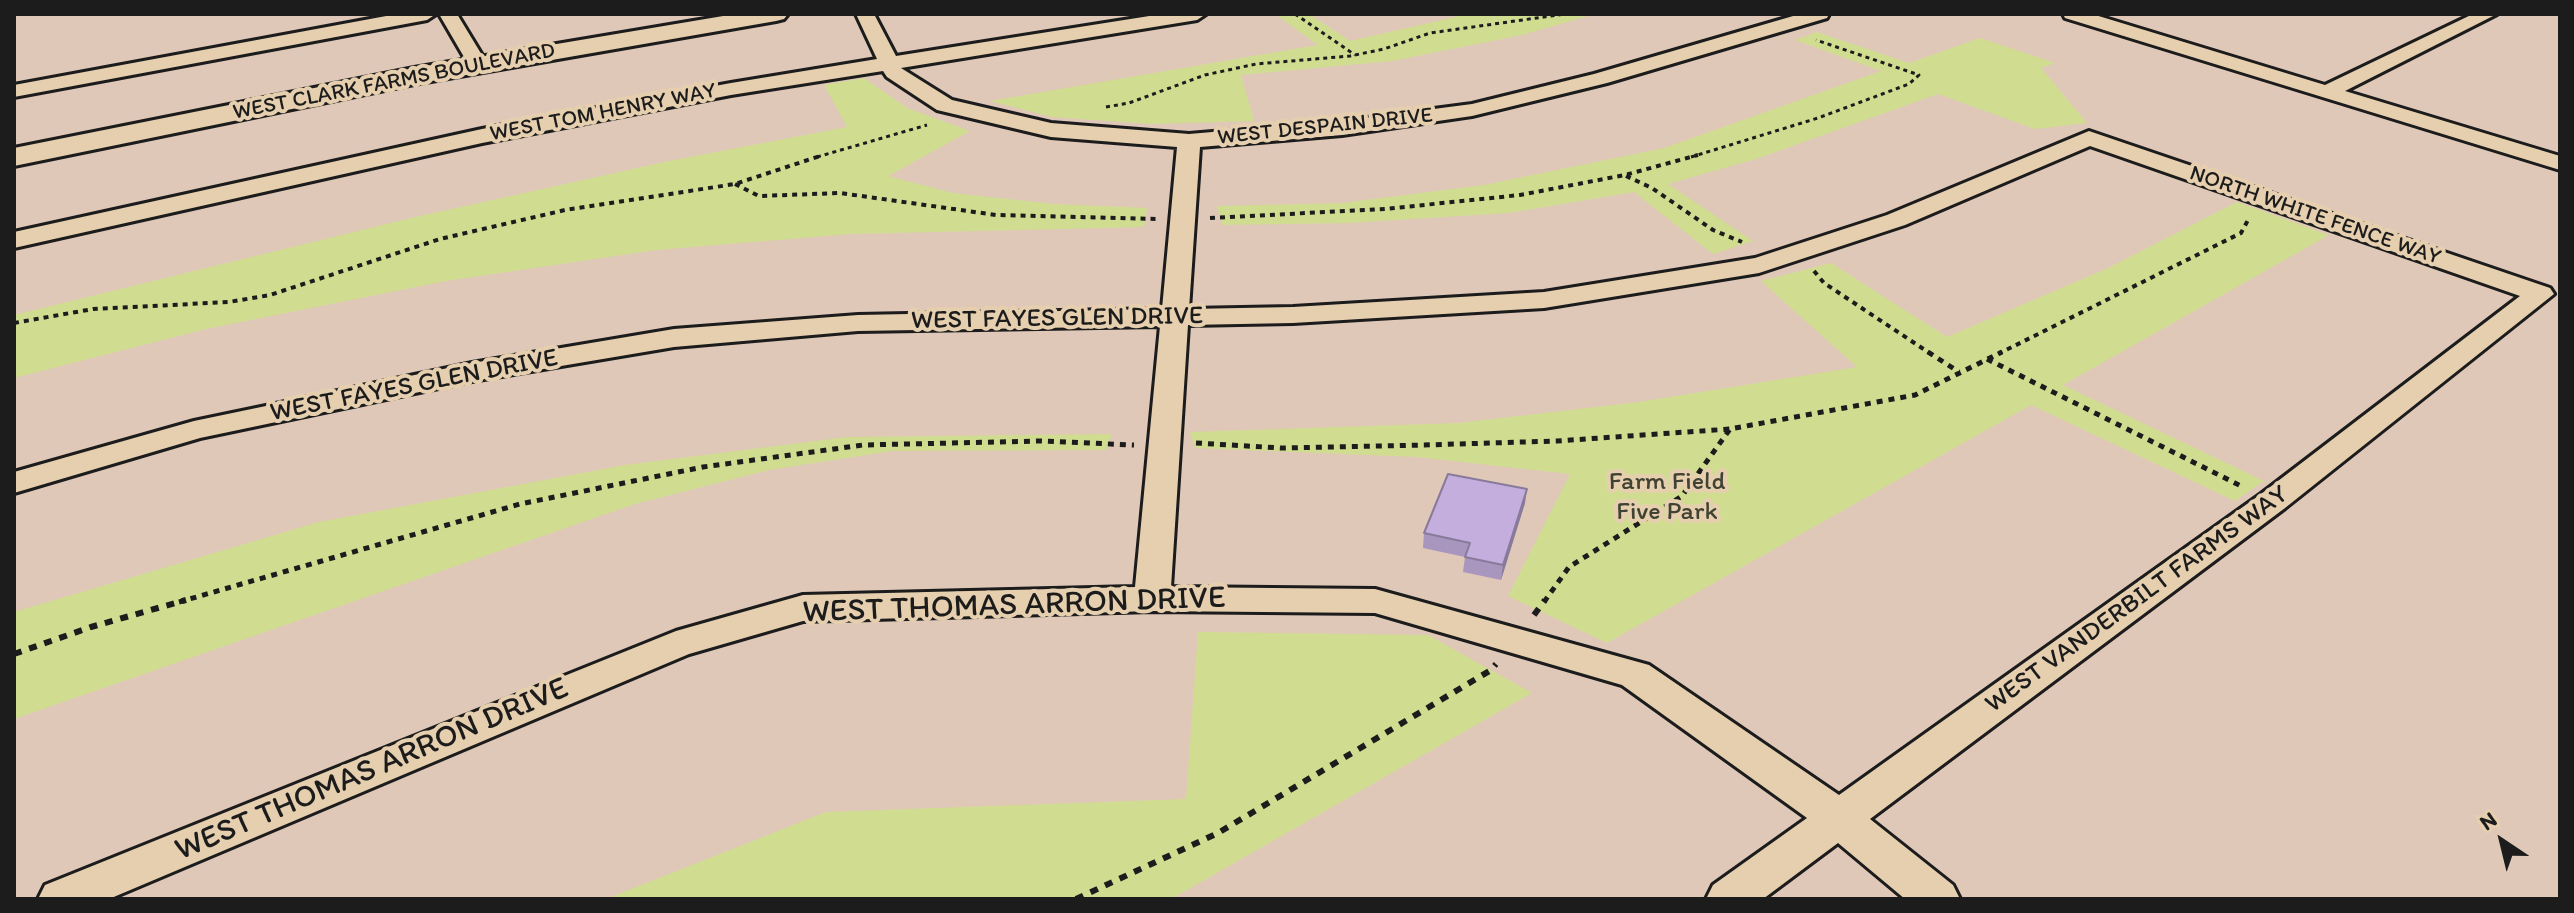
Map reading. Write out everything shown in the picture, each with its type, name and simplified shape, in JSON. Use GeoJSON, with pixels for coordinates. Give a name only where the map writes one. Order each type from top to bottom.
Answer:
{"type":"FeatureCollection","features":[{"type":"Feature","properties":{"kind":"street"},"geometry":{"type":"LineString","coordinates":[[14,91],[427,14]]}},
{"type":"Feature","properties":{"kind":"street"},"geometry":{"type":"LineString","coordinates":[[448,14],[478,65]]}},
{"type":"Feature","properties":{"kind":"street","name":"WEST CLARK FARMS BOULEVARD"},"geometry":{"type":"LineString","coordinates":[[14,157],[478,65],[776,14]]}},
{"type":"Feature","properties":{"kind":"street","name":"WEST DESPAIN DRIVE"},"geometry":{"type":"LineString","coordinates":[[865,14],[894,73],[945,105],[1051,130],[1189,141],[1342,128],[1472,110],[1600,79],[1820,14]]}},
{"type":"Feature","properties":{"kind":"street","name":"WEST TOM HENRY WAY"},"geometry":{"type":"LineString","coordinates":[[14,240],[482,136],[889,62],[1197,14]]}},
{"type":"Feature","properties":{"kind":"street"},"geometry":{"type":"LineString","coordinates":[[1747,14],[1777,28]]}},
{"type":"Feature","properties":{"kind":"street"},"geometry":{"type":"LineString","coordinates":[[2072,14],[2560,163]]}},
{"type":"Feature","properties":{"kind":"street"},"geometry":{"type":"LineString","coordinates":[[2326,92],[2488,14]]}},
{"type":"Feature","properties":{"kind":"street","name":"NORTH WHITE FENCE WAY"},"geometry":{"type":"LineString","coordinates":[[2089,138],[2540,294]]}},
{"type":"Feature","properties":{"kind":"street","name":"WEST FAYES GLEN DRIVE"},"geometry":{"type":"LineString","coordinates":[[14,483],[194,430],[472,372],[674,338],[858,323],[1293,315],[1544,300],[1759,265],[1896,220],[2089,138]]}},
{"type":"Feature","properties":{"kind":"street"},"geometry":{"type":"LineString","coordinates":[[1152,599],[1189,141]]}},
{"type":"Feature","properties":{"kind":"street","name":"WEST VANDERBILT FARMS WAY"},"geometry":{"type":"LineString","coordinates":[[1729,899],[2273,501],[2540,294]]}},
{"type":"Feature","properties":{"kind":"street","name":"WEST THOMAS ARRON DRIVE"},"geometry":{"type":"LineString","coordinates":[[61,899],[676,644],[803,608],[1152,599],[1375,601],[1635,675],[1802,789],[1937,899]]}},
{"type":"Feature","properties":{"kind":"path"},"geometry":{"type":"LineString","coordinates":[[1295,14],[1356,55]]}},
{"type":"Feature","properties":{"kind":"path"},"geometry":{"type":"LineString","coordinates":[[1096,109],[1129,103],[1205,75],[1256,64],[1356,55],[1430,33],[1565,14]]}},
{"type":"Feature","properties":{"kind":"path"},"geometry":{"type":"LineString","coordinates":[[735,184],[759,196],[840,193],[996,215],[1182,220],[1385,209],[1520,195],[1625,175],[1818,118],[1909,84],[1919,75],[1840,46],[1777,28]]}},
{"type":"Feature","properties":{"kind":"path"},"geometry":{"type":"LineString","coordinates":[[14,323],[93,309],[229,302],[270,295],[440,239],[507,222],[735,184],[885,135],[978,113]]}},
{"type":"Feature","properties":{"kind":"path"},"geometry":{"type":"LineString","coordinates":[[1625,175],[1652,188],[1713,230],[1763,251],[1798,252],[1824,283],[1960,372]]}},
{"type":"Feature","properties":{"kind":"path"},"geometry":{"type":"LineString","coordinates":[[14,654],[136,613],[520,504],[703,467],[863,445],[1041,441],[1164,447],[1198,443],[1281,448],[1557,441],[1730,429],[1915,395],[2241,233],[2259,197]]}},
{"type":"Feature","properties":{"kind":"path"},"geometry":{"type":"LineString","coordinates":[[1987,359],[2138,437],[2273,501]]}},
{"type":"Feature","properties":{"kind":"path"},"geometry":{"type":"LineString","coordinates":[[1076,899],[1218,833],[1491,670],[1569,567],[1682,496],[1730,429]]}},
{"type":"Feature","properties":{"kind":"green space"},"geometry":{"type":"Polygon","coordinates":[[[1275,14],[1309,14],[1350,41],[1468,14],[1595,14],[1522,35],[1392,61],[1241,75],[1254,121],[1151,124],[1052,117],[990,101],[1318,45],[1275,14]]]}},
{"type":"Feature","properties":{"kind":"green space"},"geometry":{"type":"Polygon","coordinates":[[[1817,32],[1909,63],[1980,38],[2055,63],[2041,68],[2087,123],[2035,129],[1938,94],[1756,159],[1668,184],[1753,241],[1713,254],[1634,192],[1509,213],[1348,223],[1222,225],[1217,206],[1342,203],[1484,185],[1664,148],[1881,71],[1795,40],[1817,32]]]}},
{"type":"Feature","properties":{"kind":"green space"},"geometry":{"type":"Polygon","coordinates":[[[864,78],[907,108],[970,131],[888,176],[953,193],[1054,204],[1147,208],[1144,227],[851,234],[656,250],[446,281],[206,329],[14,378],[14,315],[411,218],[669,161],[847,127],[824,85],[864,78]]]}},
{"type":"Feature","properties":{"kind":"green space","name":"Farm Field Five Park"},"geometry":{"type":"Polygon","coordinates":[[[2237,202],[2329,235],[2063,385],[2264,481],[2235,501],[2031,405],[1607,643],[1508,596],[1570,474],[1417,457],[1195,448],[1190,432],[1458,423],[1639,402],[1857,367],[1761,281],[1831,263],[1947,337],[2108,268],[2237,202]]]}},
{"type":"Feature","properties":{"kind":"green space"},"geometry":{"type":"Polygon","coordinates":[[[1112,434],[1106,450],[892,451],[769,470],[635,504],[14,719],[14,612],[319,522],[625,465],[847,437],[1112,434]]]}},
{"type":"Feature","properties":{"kind":"green space"},"geometry":{"type":"Polygon","coordinates":[[[1198,632],[1428,635],[1532,693],[1171,899],[606,899],[826,812],[1186,799],[1198,632]]]}},
{"type":"Feature","properties":{"kind":"building"},"geometry":{"type":"Polygon","coordinates":[[[1448,474],[1527,489],[1503,565],[1465,557],[1470,543],[1424,533],[1448,474]]]}}]}
